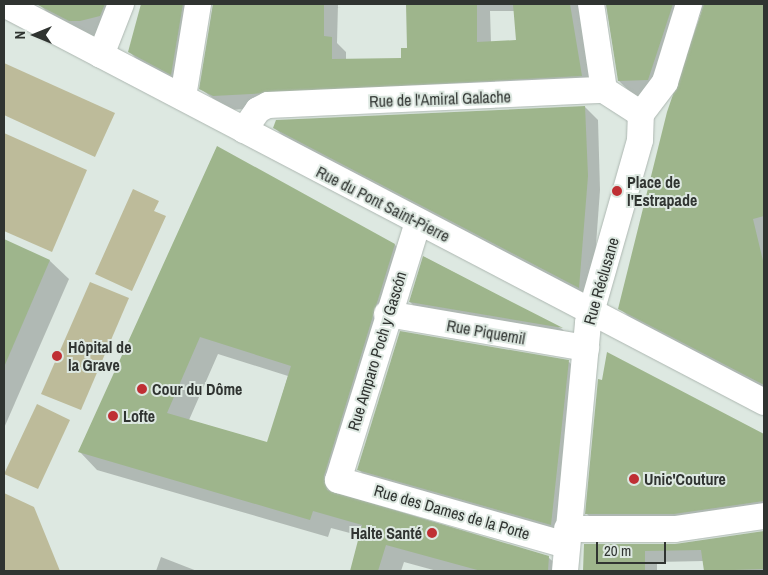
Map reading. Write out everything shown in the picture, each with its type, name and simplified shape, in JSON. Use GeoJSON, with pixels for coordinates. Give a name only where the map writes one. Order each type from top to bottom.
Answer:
{"type":"FeatureCollection","features":[{"type":"Feature","properties":{"kind":"street","name":"Rue du Pont Saint-Pierre"},"geometry":{"type":"LineString","coordinates":[[4,4],[764,402]]}},
{"type":"Feature","properties":{"kind":"street"},"geometry":{"type":"LineString","coordinates":[[101,55],[121,4]]}},
{"type":"Feature","properties":{"kind":"street"},"geometry":{"type":"LineString","coordinates":[[182,97],[198,4]]}},
{"type":"Feature","properties":{"kind":"street"},"geometry":{"type":"LineString","coordinates":[[591,4],[604,90],[641,114],[664,82],[689,4]]}},
{"type":"Feature","properties":{"kind":"street","name":"Rue de l'Amiral Galache"},"geometry":{"type":"LineString","coordinates":[[244,130],[258,110],[268,105],[604,90]]}},
{"type":"Feature","properties":{"kind":"street","name":"Rue Réclusane"},"geometry":{"type":"LineString","coordinates":[[565,571],[586,348],[592,313],[640,140],[641,114]]}},
{"type":"Feature","properties":{"kind":"street","name":"Rue Amparo Poch y Gascón"},"geometry":{"type":"LineString","coordinates":[[338,480],[387,314],[418,222]]}},
{"type":"Feature","properties":{"kind":"street","name":"Rue Piquemil"},"geometry":{"type":"LineString","coordinates":[[387,314],[586,348]]}},
{"type":"Feature","properties":{"kind":"street","name":"Rue des Dames de la Porte"},"geometry":{"type":"LineString","coordinates":[[338,480],[567,537],[675,529],[764,516]]}},
{"type":"Feature","properties":{"kind":"shaded area"},"geometry":{"type":"Polygon","coordinates":[[[4,63],[115,113],[95,157],[4,115],[4,63]]]}},
{"type":"Feature","properties":{"kind":"shaded area"},"geometry":{"type":"Polygon","coordinates":[[[4,133],[87,170],[52,252],[4,231],[4,133]]]}},
{"type":"Feature","properties":{"kind":"shaded area"},"geometry":{"type":"Polygon","coordinates":[[[133,189],[159,201],[154,211],[166,216],[132,291],[95,274],[133,189]]]}},
{"type":"Feature","properties":{"kind":"shaded area"},"geometry":{"type":"Polygon","coordinates":[[[90,282],[129,298],[81,410],[41,394],[90,282]]]}},
{"type":"Feature","properties":{"kind":"shaded area"},"geometry":{"type":"Polygon","coordinates":[[[37,404],[70,420],[38,489],[4,474],[37,404]]]}},
{"type":"Feature","properties":{"kind":"shaded area"},"geometry":{"type":"Polygon","coordinates":[[[4,493],[34,507],[60,571],[4,571],[4,493]]]}},
{"type":"Feature","properties":{"kind":"building"},"geometry":{"type":"Polygon","coordinates":[[[36,4],[105,4],[100,16],[80,21],[69,21],[36,4]]]}},
{"type":"Feature","properties":{"kind":"building"},"geometry":{"type":"Polygon","coordinates":[[[141,4],[183,4],[171,75],[128,52],[141,4]]]}},
{"type":"Feature","properties":{"kind":"building"},"geometry":{"type":"Polygon","coordinates":[[[213,4],[324,4],[324,36],[332,37],[332,59],[401,58],[401,48],[407,48],[406,4],[477,4],[477,42],[516,40],[513,4],[570,4],[582,76],[213,96],[199,89],[213,4]]]}},
{"type":"Feature","properties":{"kind":"building"},"geometry":{"type":"Polygon","coordinates":[[[606,4],[673,4],[648,80],[618,81],[606,4]]]}},
{"type":"Feature","properties":{"kind":"building"},"geometry":{"type":"Polygon","coordinates":[[[704,4],[764,4],[764,216],[753,219],[764,265],[764,385],[618,309],[667,112],[704,4]]]}},
{"type":"Feature","properties":{"kind":"building"},"geometry":{"type":"Polygon","coordinates":[[[585,106],[588,176],[579,288],[273,128],[276,120],[585,106]]]}},
{"type":"Feature","properties":{"kind":"building"},"geometry":{"type":"Polygon","coordinates":[[[217,146],[395,244],[324,476],[327,490],[549,556],[548,571],[481,571],[386,545],[378,571],[350,571],[362,525],[313,511],[310,520],[78,452],[217,146]],[[200,337],[167,413],[267,442],[291,366],[200,337]]]}},
{"type":"Feature","properties":{"kind":"building"},"geometry":{"type":"Polygon","coordinates":[[[4,239],[50,260],[4,367],[4,239]]]}},
{"type":"Feature","properties":{"kind":"building"},"geometry":{"type":"Polygon","coordinates":[[[423,256],[510,301],[563,328],[409,302],[423,256]]]}},
{"type":"Feature","properties":{"kind":"building"},"geometry":{"type":"Polygon","coordinates":[[[400,331],[569,360],[551,525],[357,470],[400,331]]]}},
{"type":"Feature","properties":{"kind":"building"},"geometry":{"type":"Polygon","coordinates":[[[607,352],[764,434],[764,501],[674,514],[585,514],[598,379],[602,380],[607,352]]]}},
{"type":"Feature","properties":{"kind":"building"},"geometry":{"type":"Polygon","coordinates":[[[764,531],[764,569],[704,571],[701,550],[645,551],[645,571],[583,571],[584,544],[675,544],[764,531]]]}},
{"type":"Feature","properties":{"kind":"place","name":"Place de l'Estrapade"},"geometry":{"type":"Point","coordinates":[617,191]}},
{"type":"Feature","properties":{"kind":"place","name":"Hôpital de la Grave"},"geometry":{"type":"Point","coordinates":[57,356]}},
{"type":"Feature","properties":{"kind":"place","name":"Cour du Dôme"},"geometry":{"type":"Point","coordinates":[142,389]}},
{"type":"Feature","properties":{"kind":"place","name":"Lofte"},"geometry":{"type":"Point","coordinates":[113,416]}},
{"type":"Feature","properties":{"kind":"place","name":"Unic'Couture"},"geometry":{"type":"Point","coordinates":[634,479]}},
{"type":"Feature","properties":{"kind":"place","name":"Halte Santé"},"geometry":{"type":"Point","coordinates":[432,533]}}]}
